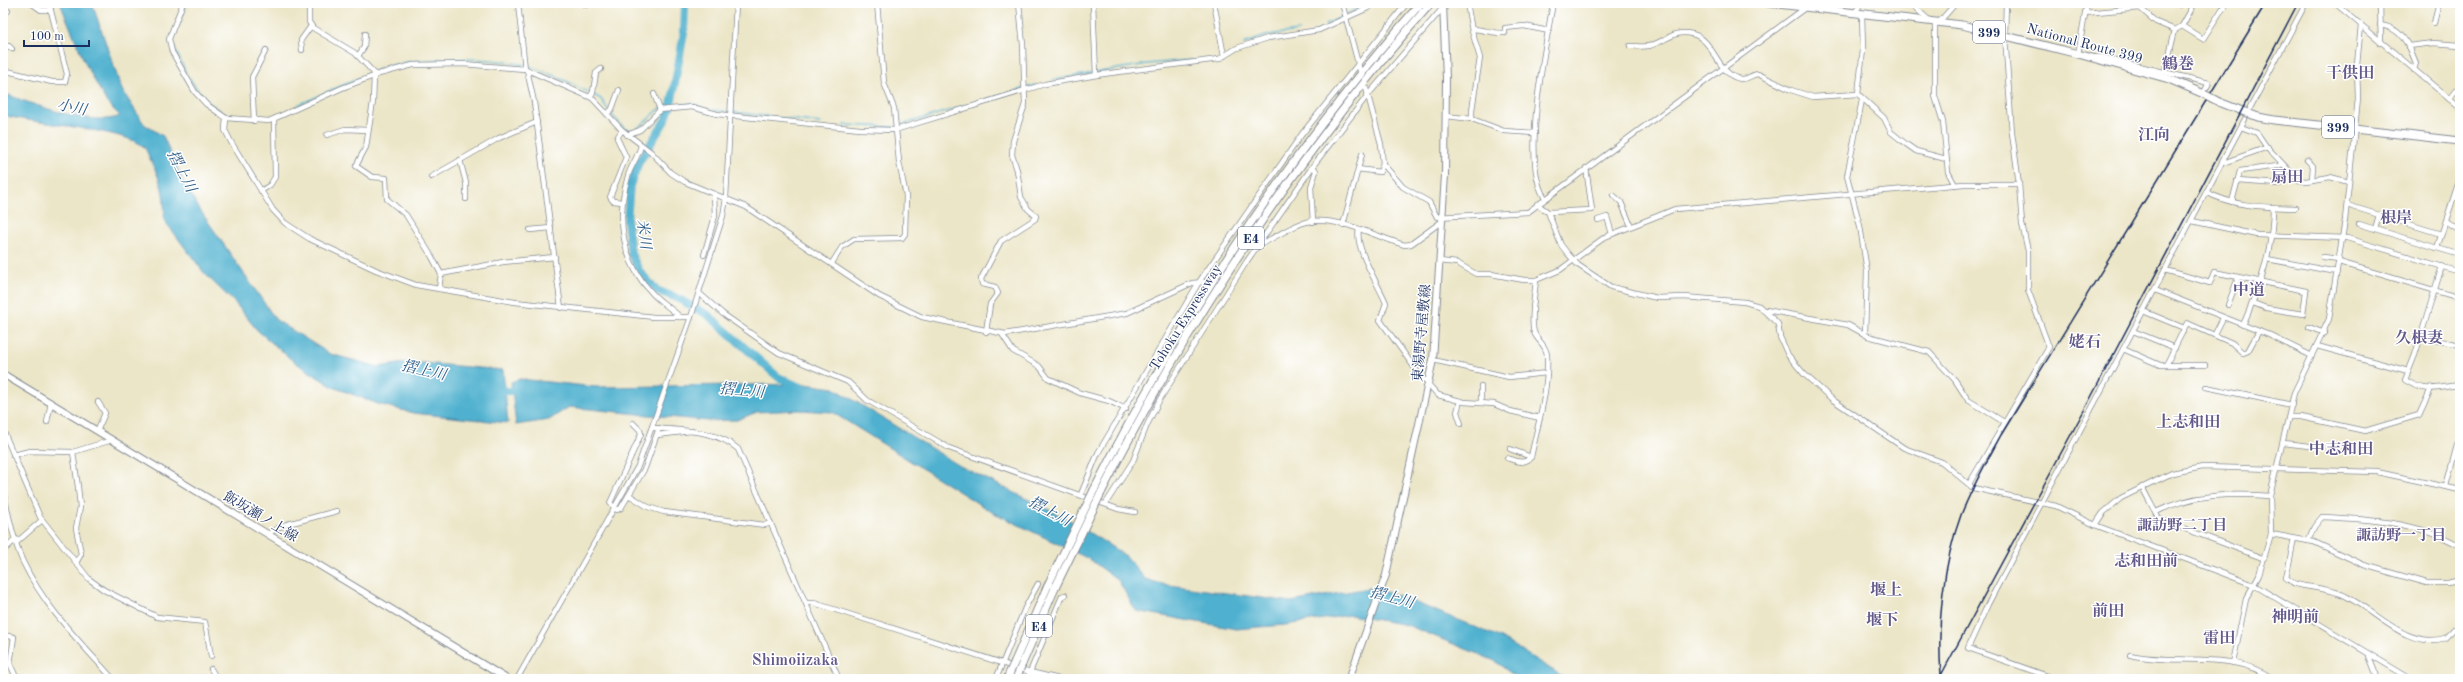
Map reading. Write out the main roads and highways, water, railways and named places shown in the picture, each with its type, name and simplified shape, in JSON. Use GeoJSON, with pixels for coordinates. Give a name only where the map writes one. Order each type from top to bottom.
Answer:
{"type":"FeatureCollection","features":[{"type":"Feature","properties":{"kind":"highway","name":"Tohoku Expressway"},"geometry":{"type":"LineString","coordinates":[[1013,676],[1052,587],[1153,379],[1230,255],[1312,137],[1359,76],[1421,3]]}},
{"type":"Feature","properties":{"kind":"highway","name":"Tohoku Expressway"},"geometry":{"type":"LineString","coordinates":[[1097,492],[1172,361],[1256,230],[1318,142],[1363,84],[1431,3]]}},
{"type":"Feature","properties":{"kind":"highway","name":"National Route 399"},"geometry":{"type":"LineString","coordinates":[[1769,3],[1858,14],[1935,21],[2006,36],[2169,79],[2219,102],[2258,117],[2460,141]]}},
{"type":"Feature","properties":{"kind":"main road","name":"東湯野寺屋敷線"},"geometry":{"type":"LineString","coordinates":[[1349,679],[1386,575],[1429,384],[1433,360],[1445,175],[1446,116],[1444,4]]}},
{"type":"Feature","properties":{"kind":"main road","name":"飯坂瀬ノ上線"},"geometry":{"type":"LineString","coordinates":[[3,374],[507,679]]}},
{"type":"Feature","properties":{"kind":"water"},"geometry":{"type":"Polygon","coordinates":[[[60,3],[92,3],[122,90],[144,124],[163,136],[182,179],[200,210],[276,320],[330,354],[379,367],[411,362],[503,370],[508,423],[413,413],[378,404],[333,387],[293,361],[257,330],[235,303],[205,274],[164,220],[164,204],[160,181],[143,146],[132,140],[117,135],[3,115],[3,93],[45,108],[79,117],[109,119],[120,116],[107,103],[85,63],[60,3]]]}},
{"type":"Feature","properties":{"kind":"water"},"geometry":{"type":"Polygon","coordinates":[[[520,379],[596,387],[805,384],[834,388],[960,466],[1068,519],[1126,556],[1145,579],[1162,584],[1291,602],[1369,588],[1397,595],[1499,637],[1567,679],[1518,679],[1495,661],[1407,625],[1350,615],[1285,625],[1236,629],[1136,611],[1118,580],[1089,559],[990,511],[832,412],[799,410],[757,412],[737,420],[708,421],[569,407],[549,420],[516,425],[511,382],[520,379]]]}},
{"type":"Feature","properties":{"kind":"waterway"},"geometry":{"type":"LineString","coordinates":[[186,73],[172,42],[187,3]]}},
{"type":"Feature","properties":{"kind":"waterway","name":"米川"},"geometry":{"type":"LineString","coordinates":[[685,3],[684,33],[671,105],[666,119],[639,162],[630,185],[627,220],[631,254],[640,272],[656,290],[677,298],[708,315],[778,377],[804,389]]}},
{"type":"Feature","properties":{"kind":"waterway"},"geometry":{"type":"LineString","coordinates":[[1325,25],[1369,3]]}},
{"type":"Feature","properties":{"kind":"waterway"},"geometry":{"type":"LineString","coordinates":[[1244,44],[1269,35],[1298,31]]}},
{"type":"Feature","properties":{"kind":"waterway"},"geometry":{"type":"LineString","coordinates":[[375,71],[408,62],[428,60],[472,59],[512,63],[528,66],[569,82],[601,99],[608,110]]}},
{"type":"Feature","properties":{"kind":"waterway"},"geometry":{"type":"LineString","coordinates":[[1053,80],[1147,64],[1192,60]]}},
{"type":"Feature","properties":{"kind":"waterway"},"geometry":{"type":"LineString","coordinates":[[298,105],[371,73]]}},
{"type":"Feature","properties":{"kind":"waterway"},"geometry":{"type":"LineString","coordinates":[[189,78],[209,103],[215,108],[237,117]]}},
{"type":"Feature","properties":{"kind":"waterway"},"geometry":{"type":"LineString","coordinates":[[898,126],[1036,85]]}},
{"type":"Feature","properties":{"kind":"waterway"},"geometry":{"type":"LineString","coordinates":[[637,129],[663,106],[692,104],[701,107]]}},
{"type":"Feature","properties":{"kind":"waterway"},"geometry":{"type":"LineString","coordinates":[[713,110],[729,112]]}},
{"type":"Feature","properties":{"kind":"waterway"},"geometry":{"type":"LineString","coordinates":[[733,112],[820,123]]}},
{"type":"Feature","properties":{"kind":"waterway"},"geometry":{"type":"LineString","coordinates":[[610,113],[625,129],[633,130]]}},
{"type":"Feature","properties":{"kind":"waterway"},"geometry":{"type":"LineString","coordinates":[[844,125],[894,127]]}},
{"type":"Feature","properties":{"kind":"waterway","name":"摺上川"},"geometry":{"type":"LineString","coordinates":[[496,392],[522,390]]}},
{"type":"Feature","properties":{"kind":"railway"},"geometry":{"type":"LineString","coordinates":[[1941,675],[1941,614],[1946,573],[1961,515],[1975,484],[2001,435],[2266,3]]}},
{"type":"Feature","properties":{"kind":"railway"},"geometry":{"type":"LineString","coordinates":[[1939,679],[2088,403],[2298,3]]}},
{"type":"Feature","properties":{"kind":"district","name":"鶴巻"},"geometry":{"type":"Point","coordinates":[2178,63]}},
{"type":"Feature","properties":{"kind":"district","name":"干供田"},"geometry":{"type":"Point","coordinates":[2350,72]}},
{"type":"Feature","properties":{"kind":"district","name":"江向"},"geometry":{"type":"Point","coordinates":[2154,134]}},
{"type":"Feature","properties":{"kind":"district","name":"扇田"},"geometry":{"type":"Point","coordinates":[2287,176]}},
{"type":"Feature","properties":{"kind":"district","name":"根岸"},"geometry":{"type":"Point","coordinates":[2396,217]}},
{"type":"Feature","properties":{"kind":"district","name":"中道"},"geometry":{"type":"Point","coordinates":[2249,289]}},
{"type":"Feature","properties":{"kind":"district","name":"久根妻"},"geometry":{"type":"Point","coordinates":[2419,337]}},
{"type":"Feature","properties":{"kind":"district","name":"姥石"},"geometry":{"type":"Point","coordinates":[2085,341]}},
{"type":"Feature","properties":{"kind":"district","name":"上志和田"},"geometry":{"type":"Point","coordinates":[2188,421]}},
{"type":"Feature","properties":{"kind":"district","name":"中志和田"},"geometry":{"type":"Point","coordinates":[2341,448]}},
{"type":"Feature","properties":{"kind":"district","name":"諏訪野二丁目"},"geometry":{"type":"Point","coordinates":[2182,525]}},
{"type":"Feature","properties":{"kind":"district","name":"諏訪野一丁目"},"geometry":{"type":"Point","coordinates":[2401,535]}},
{"type":"Feature","properties":{"kind":"district","name":"志和田前"},"geometry":{"type":"Point","coordinates":[2146,560]}},
{"type":"Feature","properties":{"kind":"district","name":"堰上"},"geometry":{"type":"Point","coordinates":[1886,589]}},
{"type":"Feature","properties":{"kind":"district","name":"前田"},"geometry":{"type":"Point","coordinates":[2108,610]}},
{"type":"Feature","properties":{"kind":"district","name":"神明前"},"geometry":{"type":"Point","coordinates":[2295,616]}},
{"type":"Feature","properties":{"kind":"district","name":"堰下"},"geometry":{"type":"Point","coordinates":[1882,619]}},
{"type":"Feature","properties":{"kind":"district","name":"雷田"},"geometry":{"type":"Point","coordinates":[2219,637]}},
{"type":"Feature","properties":{"kind":"district","name":"Shimoiizaka"},"geometry":{"type":"Point","coordinates":[795,659]}},
{"type":"Feature","properties":{"kind":"water label","name":"小川"},"geometry":{"type":"Point","coordinates":[72,107]}}]}
